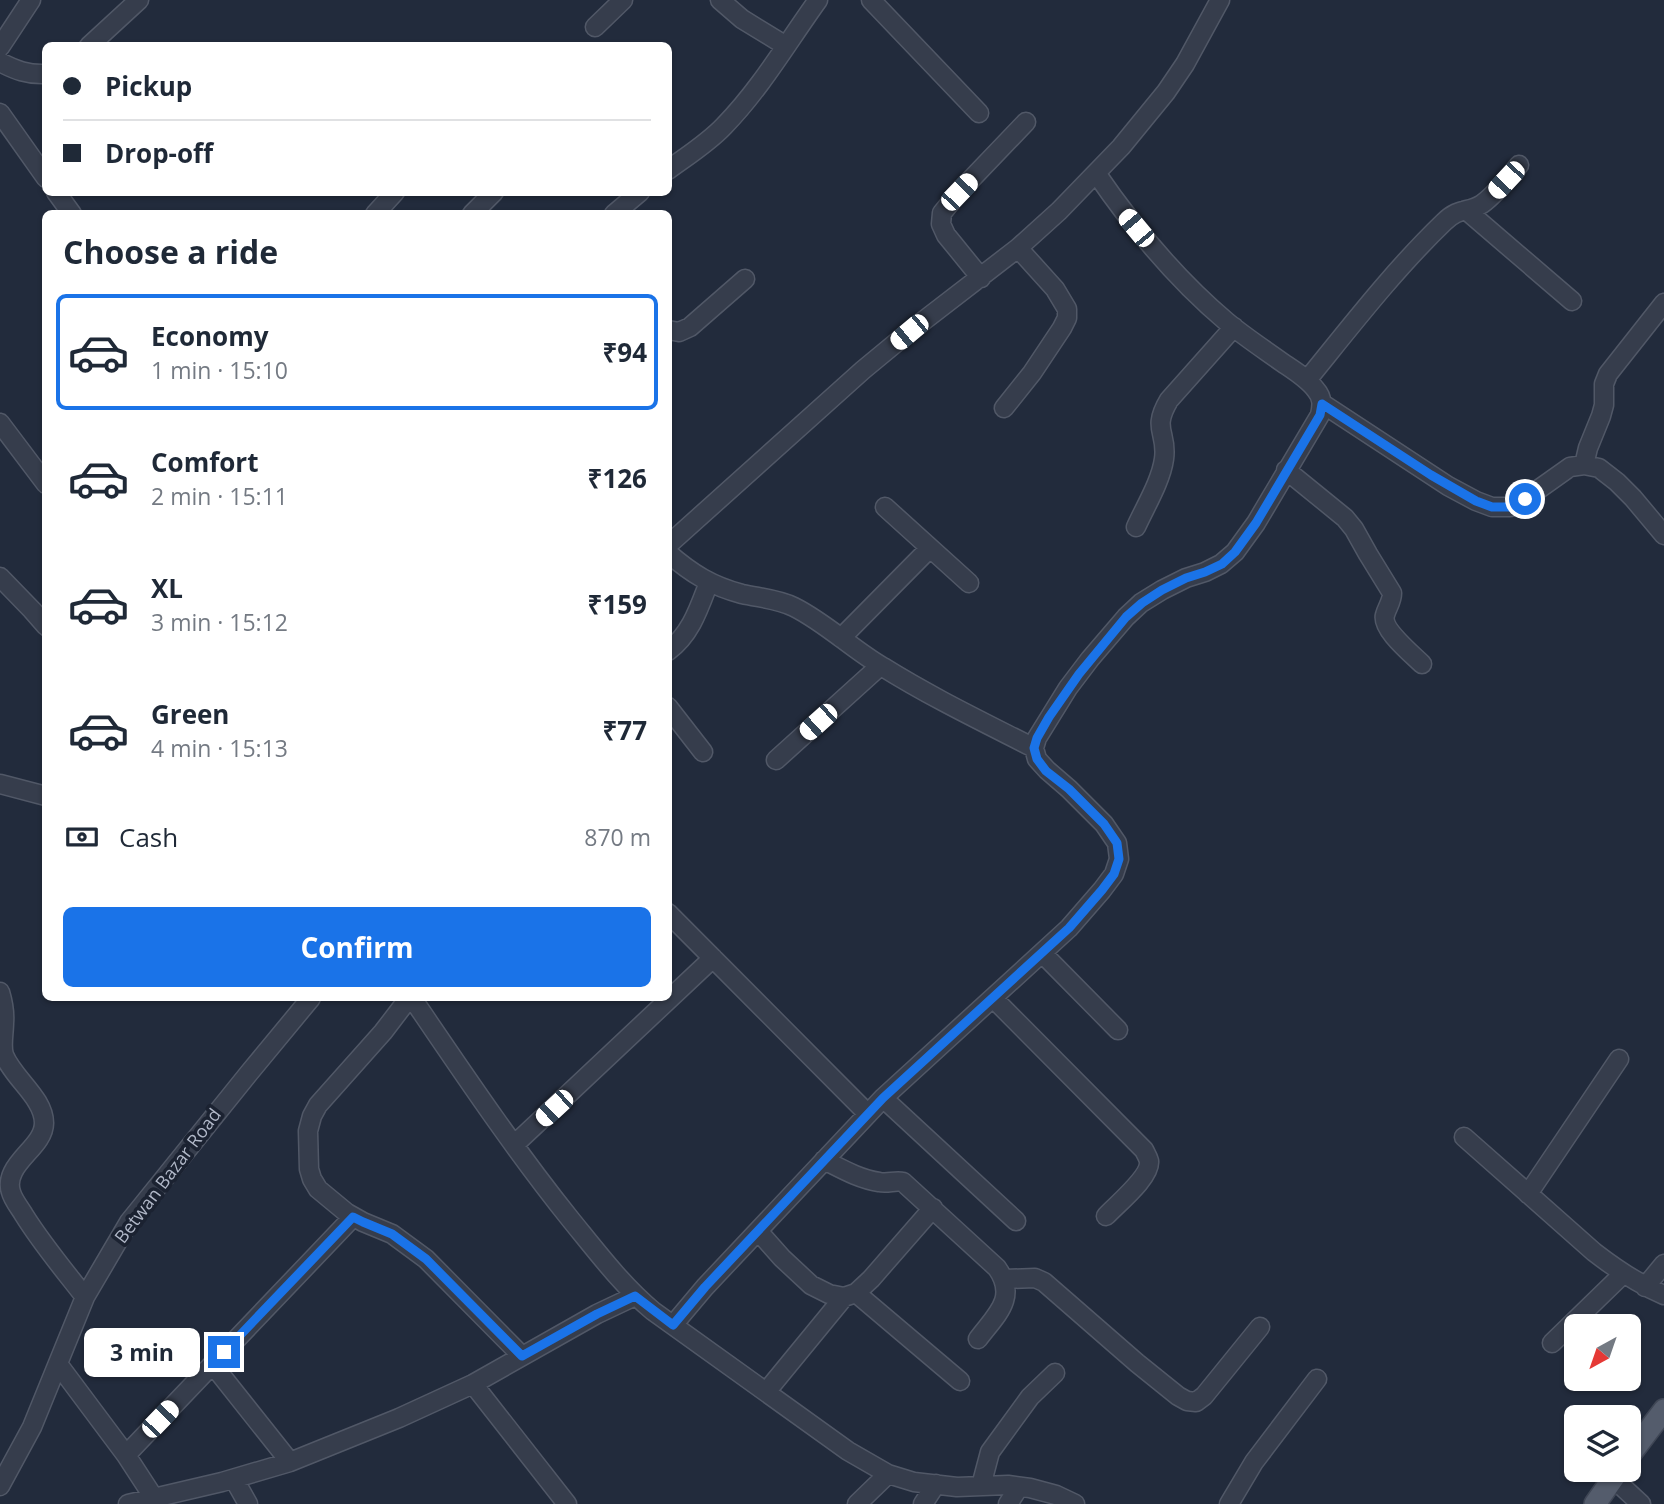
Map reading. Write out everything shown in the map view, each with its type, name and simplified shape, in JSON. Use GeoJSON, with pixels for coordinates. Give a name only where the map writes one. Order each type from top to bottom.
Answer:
{"type":"FeatureCollection","features":[{"type":"Feature","properties":{"kind":"main road"},"geometry":{"type":"LineString","coordinates":[[1641,1440],[1664,1410]]}},
{"type":"Feature","properties":{"kind":"main road"},"geometry":{"type":"LineString","coordinates":[[1595,1504],[1611,1482]]}},
{"type":"Feature","properties":{"kind":"street"},"geometry":{"type":"LineString","coordinates":[[0,47],[31,0]]}},
{"type":"Feature","properties":{"kind":"street"},"geometry":{"type":"LineString","coordinates":[[93,42],[139,0]]}},
{"type":"Feature","properties":{"kind":"street"},"geometry":{"type":"LineString","coordinates":[[595,27],[622,0]]}},
{"type":"Feature","properties":{"kind":"street"},"geometry":{"type":"LineString","coordinates":[[720,0],[742,19],[786,46]]}},
{"type":"Feature","properties":{"kind":"street"},"geometry":{"type":"LineString","coordinates":[[672,167],[722,129],[761,84],[818,0]]}},
{"type":"Feature","properties":{"kind":"street"},"geometry":{"type":"LineString","coordinates":[[871,0],[979,113]]}},
{"type":"Feature","properties":{"kind":"street"},"geometry":{"type":"LineString","coordinates":[[672,541],[863,370],[918,324],[1018,248],[1096,173],[1166,92],[1185,64],[1220,0]]}},
{"type":"Feature","properties":{"kind":"street"},"geometry":{"type":"LineString","coordinates":[[0,62],[30,74],[42,74]]}},
{"type":"Feature","properties":{"kind":"street"},"geometry":{"type":"LineString","coordinates":[[0,113],[42,172]]}},
{"type":"Feature","properties":{"kind":"street"},"geometry":{"type":"LineString","coordinates":[[981,278],[946,235],[941,225],[942,213],[1026,122]]}},
{"type":"Feature","properties":{"kind":"street"},"geometry":{"type":"LineString","coordinates":[[1307,380],[1429,238],[1453,214],[1482,204],[1519,165]]}},
{"type":"Feature","properties":{"kind":"street"},"geometry":{"type":"LineString","coordinates":[[673,1325],[705,1287],[883,1098],[1069,928],[1114,874],[1119,859],[1117,843],[1104,824],[1069,789],[1046,771],[1037,759],[1034,748],[1037,738],[1068,688],[1126,617],[1162,590],[1222,564],[1235,552],[1256,523],[1320,415],[1322,404],[1319,392],[1307,380],[1234,327],[1198,295],[1166,263],[1122,211],[1096,173]]}},
{"type":"Feature","properties":{"kind":"street"},"geometry":{"type":"LineString","coordinates":[[379,210],[391,196]]}},
{"type":"Feature","properties":{"kind":"street"},"geometry":{"type":"LineString","coordinates":[[476,210],[490,196]]}},
{"type":"Feature","properties":{"kind":"street"},"geometry":{"type":"LineString","coordinates":[[619,210],[635,196]]}},
{"type":"Feature","properties":{"kind":"street"},"geometry":{"type":"LineString","coordinates":[[1466,210],[1572,301]]}},
{"type":"Feature","properties":{"kind":"street"},"geometry":{"type":"LineString","coordinates":[[1004,408],[1032,373],[1067,318],[1063,300],[1018,248]]}},
{"type":"Feature","properties":{"kind":"street"},"geometry":{"type":"LineString","coordinates":[[672,331],[679,332],[690,327],[746,279]]}},
{"type":"Feature","properties":{"kind":"street"},"geometry":{"type":"LineString","coordinates":[[1584,465],[1604,405],[1604,384],[1621,356],[1662,310]]}},
{"type":"Feature","properties":{"kind":"street"},"geometry":{"type":"LineString","coordinates":[[1136,527],[1164,460],[1161,413],[1169,400],[1234,327]]}},
{"type":"Feature","properties":{"kind":"street"},"geometry":{"type":"LineString","coordinates":[[1322,404],[1448,486],[1492,507],[1510,507],[1570,467],[1584,465],[1599,468],[1661,524]]}},
{"type":"Feature","properties":{"kind":"street"},"geometry":{"type":"LineString","coordinates":[[0,423],[42,479]]}},
{"type":"Feature","properties":{"kind":"street"},"geometry":{"type":"LineString","coordinates":[[1286,470],[1345,518],[1354,529],[1392,593],[1392,601],[1384,622],[1422,664]]}},
{"type":"Feature","properties":{"kind":"street"},"geometry":{"type":"LineString","coordinates":[[886,507],[969,583]]}},
{"type":"Feature","properties":{"kind":"street"},"geometry":{"type":"LineString","coordinates":[[841,638],[930,548]]}},
{"type":"Feature","properties":{"kind":"street"},"geometry":{"type":"LineString","coordinates":[[672,556],[684,567],[723,588],[793,606],[880,666],[1034,748]]}},
{"type":"Feature","properties":{"kind":"street"},"geometry":{"type":"LineString","coordinates":[[0,578],[42,621]]}},
{"type":"Feature","properties":{"kind":"street"},"geometry":{"type":"LineString","coordinates":[[672,647],[694,621],[709,582]]}},
{"type":"Feature","properties":{"kind":"street"},"geometry":{"type":"LineString","coordinates":[[776,760],[880,666]]}},
{"type":"Feature","properties":{"kind":"street"},"geometry":{"type":"LineString","coordinates":[[672,712],[703,752]]}},
{"type":"Feature","properties":{"kind":"street"},"geometry":{"type":"LineString","coordinates":[[0,784],[42,795]]}},
{"type":"Feature","properties":{"kind":"street"},"geometry":{"type":"LineString","coordinates":[[672,917],[868,1114]]}},
{"type":"Feature","properties":{"kind":"street"},"geometry":{"type":"LineString","coordinates":[[1042,953],[1118,1030]]}},
{"type":"Feature","properties":{"kind":"street"},"geometry":{"type":"LineString","coordinates":[[672,997],[713,958]]}},
{"type":"Feature","properties":{"kind":"street"},"geometry":{"type":"LineString","coordinates":[[0,992],[4,1012],[3,1052],[9,1065],[35,1098],[43,1114],[44,1125],[38,1140],[20,1159],[11,1174],[12,1195],[36,1234],[85,1297]]}},
{"type":"Feature","properties":{"kind":"street"},"geometry":{"type":"LineString","coordinates":[[993,998],[1144,1150],[1149,1161],[1147,1171],[1106,1216]]}},
{"type":"Feature","properties":{"kind":"street","name":"Betwan Bazar Road"},"geometry":{"type":"LineString","coordinates":[[0,1486],[32,1427],[85,1297],[113,1248],[136,1213],[309,1001]]}},
{"type":"Feature","properties":{"kind":"street"},"geometry":{"type":"LineString","coordinates":[[408,1001],[318,1105],[312,1116],[308,1131],[312,1180],[318,1189],[353,1217],[392,1234],[426,1259],[522,1356]]}},
{"type":"Feature","properties":{"kind":"street"},"geometry":{"type":"LineString","coordinates":[[412,1001],[514,1145],[600,1257],[635,1296],[673,1325],[848,1451],[888,1474],[914,1482],[957,1487],[1008,1485],[1030,1488],[1075,1504]]}},
{"type":"Feature","properties":{"kind":"street"},"geometry":{"type":"LineString","coordinates":[[514,1145],[667,1001]]}},
{"type":"Feature","properties":{"kind":"street"},"geometry":{"type":"LineString","coordinates":[[1528,1194],[1619,1059]]}},
{"type":"Feature","properties":{"kind":"street"},"geometry":{"type":"LineString","coordinates":[[883,1098],[1016,1221]]}},
{"type":"Feature","properties":{"kind":"street"},"geometry":{"type":"LineString","coordinates":[[1464,1137],[1594,1252],[1623,1274],[1664,1295]]}},
{"type":"Feature","properties":{"kind":"street"},"geometry":{"type":"LineString","coordinates":[[824,1160],[853,1175],[876,1182],[903,1182],[997,1268],[1005,1279],[1007,1290],[1004,1301],[978,1339]]}},
{"type":"Feature","properties":{"kind":"street"},"geometry":{"type":"LineString","coordinates":[[766,1392],[850,1295],[871,1279],[933,1208]]}},
{"type":"Feature","properties":{"kind":"street"},"geometry":{"type":"LineString","coordinates":[[126,1455],[353,1217]]}},
{"type":"Feature","properties":{"kind":"street"},"geometry":{"type":"LineString","coordinates":[[758,1231],[782,1258],[811,1284],[829,1294],[850,1295],[960,1381]]}},
{"type":"Feature","properties":{"kind":"street"},"geometry":{"type":"LineString","coordinates":[[1645,1287],[1664,1264]]}},
{"type":"Feature","properties":{"kind":"street"},"geometry":{"type":"LineString","coordinates":[[1552,1343],[1623,1274]]}},
{"type":"Feature","properties":{"kind":"street"},"geometry":{"type":"LineString","coordinates":[[1005,1279],[1035,1279],[1044,1282],[1138,1363],[1187,1401],[1196,1402],[1204,1396],[1260,1327]]}},
{"type":"Feature","properties":{"kind":"street"},"geometry":{"type":"LineString","coordinates":[[128,1504],[233,1479],[290,1462],[399,1418],[473,1384],[597,1314],[635,1296]]}},
{"type":"Feature","properties":{"kind":"street"},"geometry":{"type":"LineString","coordinates":[[58,1364],[126,1455],[154,1498]]}},
{"type":"Feature","properties":{"kind":"street"},"geometry":{"type":"LineString","coordinates":[[213,1364],[290,1462]]}},
{"type":"Feature","properties":{"kind":"street"},"geometry":{"type":"LineString","coordinates":[[981,1486],[990,1452],[1030,1397],[1055,1373]]}},
{"type":"Feature","properties":{"kind":"street"},"geometry":{"type":"LineString","coordinates":[[1229,1504],[1261,1452],[1317,1380]]}},
{"type":"Feature","properties":{"kind":"street"},"geometry":{"type":"LineString","coordinates":[[473,1384],[566,1504]]}},
{"type":"Feature","properties":{"kind":"street"},"geometry":{"type":"LineString","coordinates":[[857,1504],[888,1474]]}},
{"type":"Feature","properties":{"kind":"street"},"geometry":{"type":"LineString","coordinates":[[233,1479],[248,1504]]}},
{"type":"Feature","properties":{"kind":"street"},"geometry":{"type":"LineString","coordinates":[[1623,1482],[1641,1504]]}},
{"type":"Feature","properties":{"kind":"street"},"geometry":{"type":"LineString","coordinates":[[923,1504],[936,1484]]}},
{"type":"Feature","properties":{"kind":"street"},"geometry":{"type":"LineString","coordinates":[[1008,1504],[1019,1487]]}},
{"type":"Feature","properties":{"kind":"route"},"geometry":{"type":"LineString","coordinates":[[224,1352],[353,1217],[392,1234],[426,1259],[522,1356],[635,1296],[673,1325],[705,1287],[883,1098],[1069,928],[1114,874],[1119,859],[1117,843],[1088,807],[1046,771],[1037,759],[1034,748],[1037,738],[1068,688],[1126,617],[1162,590],[1222,564],[1235,552],[1256,523],[1320,415],[1322,404],[1448,486],[1476,501],[1492,507],[1510,507],[1525,499]]}}]}
